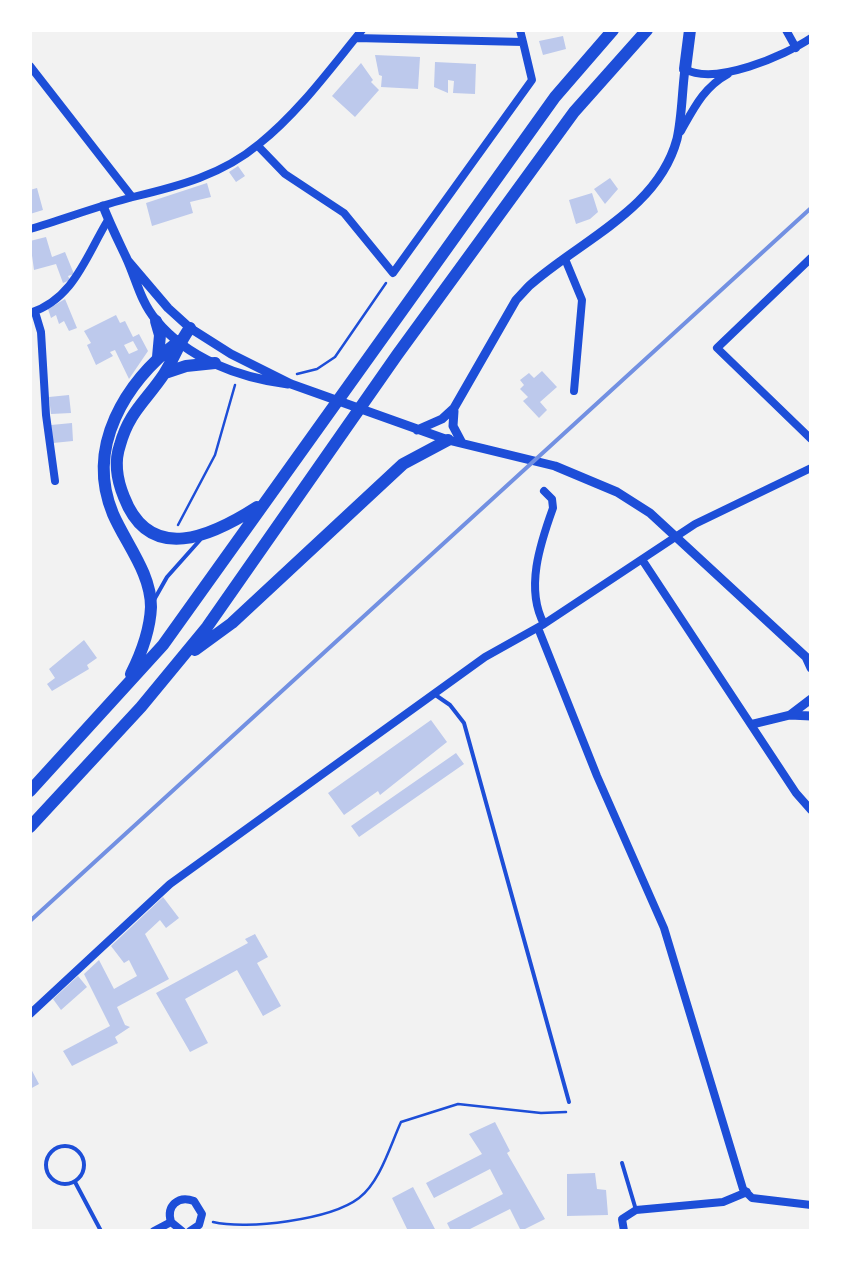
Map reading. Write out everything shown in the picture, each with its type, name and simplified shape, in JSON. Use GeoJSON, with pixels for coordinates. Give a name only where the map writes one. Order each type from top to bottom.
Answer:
{"type":"FeatureCollection","features":[{"type":"Feature","properties":{"kind":"highway"},"geometry":{"type":"LineString","coordinates":[[30,791],[163,645],[555,96],[614,30]]}},
{"type":"Feature","properties":{"kind":"highway"},"geometry":{"type":"LineString","coordinates":[[30,827],[181,661],[574,112],[647,30]]}},
{"type":"Feature","properties":{"kind":"highway"},"geometry":{"type":"LineString","coordinates":[[685,68],[690,30]]}},
{"type":"Feature","properties":{"kind":"highway"},"geometry":{"type":"LineString","coordinates":[[156,321],[160,335],[158,357]]}},
{"type":"Feature","properties":{"kind":"highway"},"geometry":{"type":"LineString","coordinates":[[123,690],[142,651],[151,606],[140,562],[114,515],[102,482],[104,443],[118,409],[158,357],[190,328]]}},
{"type":"Feature","properties":{"kind":"highway"},"geometry":{"type":"LineString","coordinates":[[179,341],[165,373],[131,414],[118,449],[117,478],[129,510],[143,527],[169,539],[204,537],[266,502]]}},
{"type":"Feature","properties":{"kind":"highway"},"geometry":{"type":"LineString","coordinates":[[165,373],[215,363]]}},
{"type":"Feature","properties":{"kind":"highway"},"geometry":{"type":"LineString","coordinates":[[181,661],[232,623],[403,464],[448,440]]}},
{"type":"Feature","properties":{"kind":"street"},"geometry":{"type":"LineString","coordinates":[[258,146],[284,174],[344,214],[393,272],[529,85],[532,73],[520,30]]}},
{"type":"Feature","properties":{"kind":"street"},"geometry":{"type":"LineString","coordinates":[[786,30],[796,48]]}},
{"type":"Feature","properties":{"kind":"street"},"geometry":{"type":"LineString","coordinates":[[30,229],[195,182],[258,146],[359,34],[524,42]]}},
{"type":"Feature","properties":{"kind":"street"},"geometry":{"type":"LineString","coordinates":[[677,137],[685,68],[704,74],[736,69],[796,48],[811,38]]}},
{"type":"Feature","properties":{"kind":"street"},"geometry":{"type":"LineString","coordinates":[[30,66],[132,197]]}},
{"type":"Feature","properties":{"kind":"street"},"geometry":{"type":"LineString","coordinates":[[417,430],[442,419],[454,408],[516,300],[541,274],[586,245],[642,196],[670,156],[677,137],[707,89],[736,69]]}},
{"type":"Feature","properties":{"kind":"street"},"geometry":{"type":"LineString","coordinates":[[103,206],[142,299],[156,321],[179,341],[238,374],[291,384]]}},
{"type":"Feature","properties":{"kind":"street"},"geometry":{"type":"LineString","coordinates":[[55,482],[46,415],[42,332],[32,312],[59,298],[70,286],[108,220]]}},
{"type":"Feature","properties":{"kind":"street"},"geometry":{"type":"LineString","coordinates":[[811,258],[717,348],[811,440]]}},
{"type":"Feature","properties":{"kind":"street"},"geometry":{"type":"LineString","coordinates":[[565,259],[582,300],[574,392]]}},
{"type":"Feature","properties":{"kind":"street"},"geometry":{"type":"LineString","coordinates":[[128,261],[190,328],[291,384],[448,440],[556,466],[617,492],[650,513],[808,658],[811,668]]}},
{"type":"Feature","properties":{"kind":"street"},"geometry":{"type":"LineString","coordinates":[[454,408],[453,426],[462,444]]}},
{"type":"Feature","properties":{"kind":"street"},"geometry":{"type":"LineString","coordinates":[[442,419],[448,440]]}},
{"type":"Feature","properties":{"kind":"street"},"geometry":{"type":"LineString","coordinates":[[30,1014],[170,884],[485,657],[541,626],[694,524],[811,468]]}},
{"type":"Feature","properties":{"kind":"street"},"geometry":{"type":"LineString","coordinates":[[544,491],[552,499],[553,508],[534,582],[536,610],[597,776],[664,928],[747,1192],[752,1198],[811,1205]]}},
{"type":"Feature","properties":{"kind":"street"},"geometry":{"type":"LineString","coordinates":[[642,560],[811,810]]}},
{"type":"Feature","properties":{"kind":"street"},"geometry":{"type":"LineString","coordinates":[[790,715],[811,699]]}},
{"type":"Feature","properties":{"kind":"street"},"geometry":{"type":"LineString","coordinates":[[753,724],[790,715],[811,716]]}},
{"type":"Feature","properties":{"kind":"street"},"geometry":{"type":"LineString","coordinates":[[624,1231],[622,1219],[636,1210],[723,1202],[747,1192]]}},
{"type":"Feature","properties":{"kind":"street"},"geometry":{"type":"LineString","coordinates":[[170,1222],[171,1206],[184,1198],[198,1204],[202,1220],[190,1231]]}},
{"type":"Feature","properties":{"kind":"street"},"geometry":{"type":"LineString","coordinates":[[154,1231],[170,1222]]}},
{"type":"Feature","properties":{"kind":"street"},"geometry":{"type":"LineString","coordinates":[[170,1222],[182,1231]]}},
{"type":"Feature","properties":{"kind":"lane"},"geometry":{"type":"LineString","coordinates":[[151,606],[167,577],[204,537]]}},
{"type":"Feature","properties":{"kind":"lane"},"geometry":{"type":"LineString","coordinates":[[434,694],[450,705],[464,723],[569,1102]]}},
{"type":"Feature","properties":{"kind":"lane"},"geometry":{"type":"LineString","coordinates":[[72,1147],[83,1158],[82,1173],[75,1181],[59,1182],[48,1172],[47,1161],[56,1148],[72,1147]]}},
{"type":"Feature","properties":{"kind":"lane"},"geometry":{"type":"LineString","coordinates":[[622,1163],[636,1210]]}},
{"type":"Feature","properties":{"kind":"lane"},"geometry":{"type":"LineString","coordinates":[[75,1181],[101,1231]]}},
{"type":"Feature","properties":{"kind":"path"},"geometry":{"type":"LineString","coordinates":[[291,384],[298,373],[317,369],[335,356],[393,272]]}},
{"type":"Feature","properties":{"kind":"path"},"geometry":{"type":"LineString","coordinates":[[169,539],[215,455],[238,374]]}},
{"type":"Feature","properties":{"kind":"path"},"geometry":{"type":"LineString","coordinates":[[202,1220],[234,1227],[270,1224],[306,1218],[358,1199],[381,1165],[401,1122],[458,1104],[561,1114],[566,1112],[563,1108],[569,1102]]}},
{"type":"Feature","properties":{"kind":"building"},"geometry":{"type":"Polygon","coordinates":[[[563,36],[566,49],[543,55],[539,41],[563,36]]]}},
{"type":"Feature","properties":{"kind":"building"},"geometry":{"type":"Polygon","coordinates":[[[375,55],[420,57],[418,89],[381,87],[382,76],[375,55]]]}},
{"type":"Feature","properties":{"kind":"building"},"geometry":{"type":"Polygon","coordinates":[[[435,62],[476,64],[475,94],[453,93],[454,81],[448,80],[448,93],[434,87],[435,62]]]}},
{"type":"Feature","properties":{"kind":"building"},"geometry":{"type":"Polygon","coordinates":[[[361,63],[379,90],[355,117],[332,96],[361,63]]]}},
{"type":"Feature","properties":{"kind":"building"},"geometry":{"type":"Polygon","coordinates":[[[238,166],[245,176],[236,182],[229,172],[238,166]]]}},
{"type":"Feature","properties":{"kind":"building"},"geometry":{"type":"Polygon","coordinates":[[[610,178],[618,189],[605,204],[594,189],[610,178]]]}},
{"type":"Feature","properties":{"kind":"building"},"geometry":{"type":"Polygon","coordinates":[[[207,183],[211,197],[190,202],[193,213],[152,226],[146,203],[207,183]]]}},
{"type":"Feature","properties":{"kind":"building"},"geometry":{"type":"Polygon","coordinates":[[[37,188],[43,210],[30,214],[30,190],[37,188]]]}},
{"type":"Feature","properties":{"kind":"building"},"geometry":{"type":"Polygon","coordinates":[[[592,193],[598,212],[576,224],[569,200],[592,193]]]}},
{"type":"Feature","properties":{"kind":"building"},"geometry":{"type":"Polygon","coordinates":[[[46,237],[52,257],[65,252],[74,274],[68,276],[70,280],[63,283],[56,264],[34,270],[30,241],[46,237]]]}},
{"type":"Feature","properties":{"kind":"building"},"geometry":{"type":"Polygon","coordinates":[[[65,299],[77,328],[69,331],[64,321],[59,324],[56,315],[51,318],[48,309],[65,299]]]}},
{"type":"Feature","properties":{"kind":"building"},"geometry":{"type":"Polygon","coordinates":[[[116,315],[120,323],[125,321],[133,337],[139,334],[148,351],[129,379],[115,350],[110,352],[113,356],[96,365],[84,331],[116,315]],[[133,341],[124,345],[129,354],[138,350],[133,341]]]}},
{"type":"Feature","properties":{"kind":"building"},"geometry":{"type":"Polygon","coordinates":[[[542,371],[557,387],[540,402],[547,410],[539,418],[523,401],[528,397],[520,389],[524,385],[520,380],[529,373],[534,378],[542,371]]]}},
{"type":"Feature","properties":{"kind":"building"},"geometry":{"type":"Polygon","coordinates":[[[69,395],[71,413],[51,414],[49,397],[69,395]]]}},
{"type":"Feature","properties":{"kind":"building"},"geometry":{"type":"Polygon","coordinates":[[[72,423],[73,441],[53,443],[51,425],[72,423]]]}},
{"type":"Feature","properties":{"kind":"building"},"geometry":{"type":"Polygon","coordinates":[[[84,640],[97,658],[87,665],[89,669],[52,691],[47,684],[55,678],[49,669],[84,640]]]}},
{"type":"Feature","properties":{"kind":"building"},"geometry":{"type":"Polygon","coordinates":[[[431,720],[447,742],[380,795],[378,791],[344,815],[328,793],[431,720]]]}},
{"type":"Feature","properties":{"kind":"building"},"geometry":{"type":"Polygon","coordinates":[[[456,753],[464,764],[359,837],[351,826],[456,753]]]}},
{"type":"Feature","properties":{"kind":"building"},"geometry":{"type":"Polygon","coordinates":[[[163,897],[179,918],[166,928],[160,920],[145,934],[169,979],[117,1007],[125,1025],[130,1027],[115,1037],[118,1043],[72,1066],[63,1051],[110,1026],[84,974],[99,960],[114,989],[137,976],[129,960],[124,963],[111,946],[163,897]]]}},
{"type":"Feature","properties":{"kind":"building"},"geometry":{"type":"Polygon","coordinates":[[[255,934],[268,957],[257,963],[281,1006],[263,1016],[237,970],[185,999],[208,1043],[190,1052],[156,993],[248,943],[245,939],[255,934]]]}},
{"type":"Feature","properties":{"kind":"building"},"geometry":{"type":"Polygon","coordinates":[[[78,976],[87,987],[61,1010],[53,999],[78,976]]]}},
{"type":"Feature","properties":{"kind":"building"},"geometry":{"type":"Polygon","coordinates":[[[30,1067],[39,1084],[30,1089],[30,1067]]]}},
{"type":"Feature","properties":{"kind":"building"},"geometry":{"type":"Polygon","coordinates":[[[495,1122],[510,1151],[507,1153],[545,1219],[521,1231],[510,1209],[466,1231],[451,1231],[447,1223],[503,1194],[490,1169],[434,1198],[426,1183],[482,1154],[469,1134],[495,1122]]]}},
{"type":"Feature","properties":{"kind":"building"},"geometry":{"type":"Polygon","coordinates":[[[595,1173],[597,1189],[606,1190],[608,1215],[567,1216],[567,1174],[595,1173]]]}},
{"type":"Feature","properties":{"kind":"building"},"geometry":{"type":"Polygon","coordinates":[[[413,1187],[436,1231],[408,1231],[392,1198],[413,1187]]]}},
{"type":"Feature","properties":{"kind":"railway"},"geometry":{"type":"LineString","coordinates":[[30,921],[811,208]]}}]}
